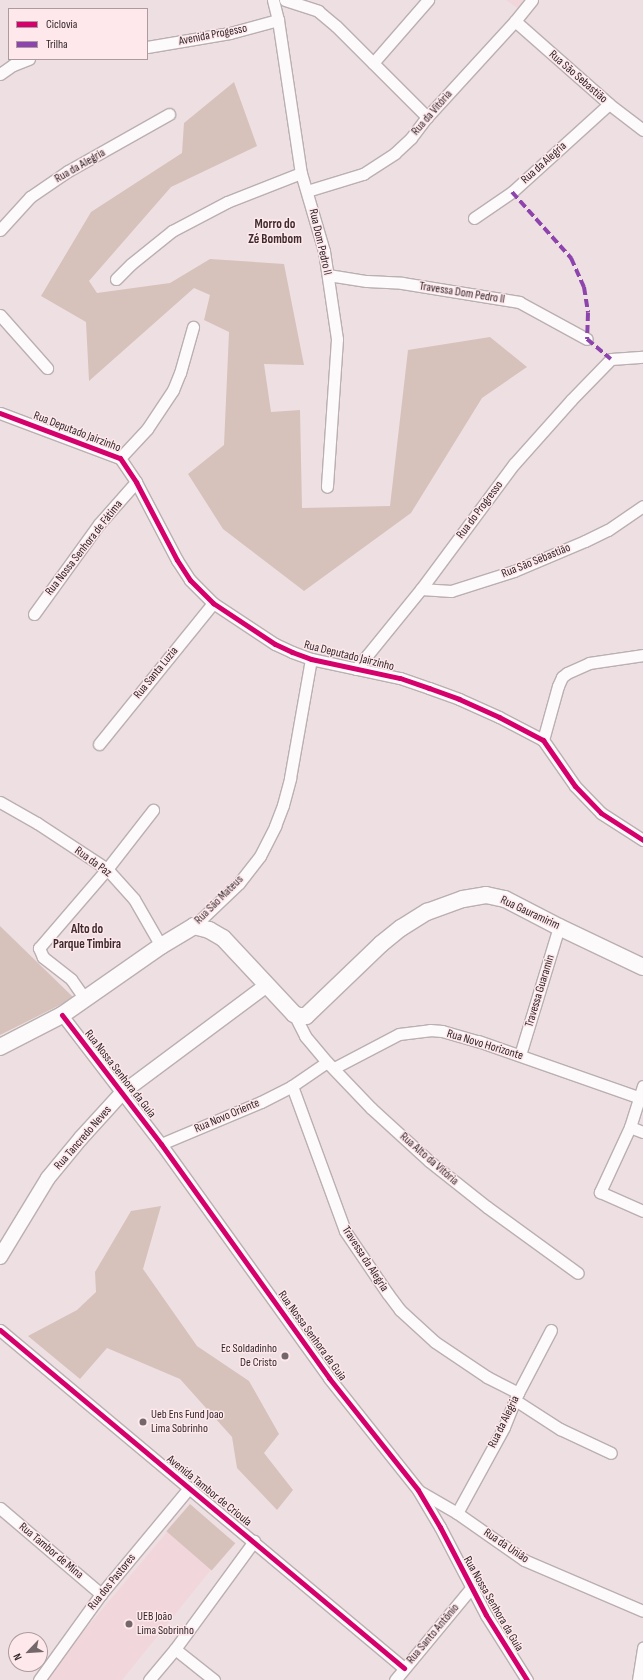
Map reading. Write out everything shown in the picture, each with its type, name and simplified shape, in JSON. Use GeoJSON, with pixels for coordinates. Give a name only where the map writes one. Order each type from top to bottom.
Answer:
{"type":"FeatureCollection","features":[{"type":"Feature","properties":{"kind":"main road","name":"Rua Gauramirim"},"geometry":{"type":"LineString","coordinates":[[300,1018],[381,944],[401,928],[427,912],[463,899],[486,895],[505,899],[559,927],[643,966]]}},
{"type":"Feature","properties":{"kind":"main road","name":"Rua São Mateus"},"geometry":{"type":"LineString","coordinates":[[0,1047],[62,1015],[161,946],[194,926]]}},
{"type":"Feature","properties":{"kind":"main road","name":"Rua Alto da Vitória"},"geometry":{"type":"LineString","coordinates":[[194,926],[209,930],[223,938],[300,1018]]}},
{"type":"Feature","properties":{"kind":"street","name":"Rua Dom Pedro II"},"geometry":{"type":"LineString","coordinates":[[273,0],[278,20],[301,173],[324,250],[337,339],[328,487]]}},
{"type":"Feature","properties":{"kind":"street"},"geometry":{"type":"LineString","coordinates":[[285,0],[318,11],[336,26],[427,117]]}},
{"type":"Feature","properties":{"kind":"street"},"geometry":{"type":"LineString","coordinates":[[373,63],[428,0]]}},
{"type":"Feature","properties":{"kind":"street","name":"Rua da Vitória"},"geometry":{"type":"LineString","coordinates":[[307,191],[371,170],[395,152],[411,138],[427,117],[515,21],[532,0]]}},
{"type":"Feature","properties":{"kind":"street","name":"Avenida Progesso"},"geometry":{"type":"LineString","coordinates":[[148,47],[230,33],[278,20]]}},
{"type":"Feature","properties":{"kind":"street","name":"Rua São Sebastião"},"geometry":{"type":"LineString","coordinates":[[515,21],[609,104],[643,130]]}},
{"type":"Feature","properties":{"kind":"street"},"geometry":{"type":"LineString","coordinates":[[0,74],[13,65],[26,60]]}},
{"type":"Feature","properties":{"kind":"street","name":"Rua da Alegria"},"geometry":{"type":"LineString","coordinates":[[474,218],[512,192],[609,104]]}},
{"type":"Feature","properties":{"kind":"street","name":"Rua da Alegria"},"geometry":{"type":"LineString","coordinates":[[0,230],[30,197],[68,171],[169,114]]}},
{"type":"Feature","properties":{"kind":"street"},"geometry":{"type":"LineString","coordinates":[[116,279],[131,264],[172,231],[227,202],[301,173]]}},
{"type":"Feature","properties":{"kind":"street","name":"Travessa Dom Pedro II"},"geometry":{"type":"LineString","coordinates":[[328,275],[367,281],[402,283],[519,302],[588,339]]}},
{"type":"Feature","properties":{"kind":"street"},"geometry":{"type":"LineString","coordinates":[[0,315],[47,368]]}},
{"type":"Feature","properties":{"kind":"street"},"geometry":{"type":"LineString","coordinates":[[120,458],[147,429],[173,390],[180,373],[193,327]]}},
{"type":"Feature","properties":{"kind":"street","name":"Rua do Progresso"},"geometry":{"type":"LineString","coordinates":[[356,669],[421,589],[514,464],[571,400],[611,358],[643,357]]}},
{"type":"Feature","properties":{"kind":"street","name":"Rua Deputado Jairzinho"},"geometry":{"type":"LineString","coordinates":[[0,413],[120,458],[136,482],[177,560],[190,580],[213,603],[275,644],[311,659],[400,678],[459,699],[543,740],[575,786],[601,813],[643,840]]}},
{"type":"Feature","properties":{"kind":"street","name":"Rua Nossa Senhora de Fátima"},"geometry":{"type":"LineString","coordinates":[[34,614],[99,524],[136,482]]}},
{"type":"Feature","properties":{"kind":"street","name":"Rua São Sebastião"},"geometry":{"type":"LineString","coordinates":[[421,589],[452,591],[514,571],[608,530],[643,506]]}},
{"type":"Feature","properties":{"kind":"street","name":"Rua Santa Luzia"},"geometry":{"type":"LineString","coordinates":[[99,744],[213,603]]}},
{"type":"Feature","properties":{"kind":"street"},"geometry":{"type":"LineString","coordinates":[[543,740],[558,686],[562,677],[567,673],[589,663],[643,655]]}},
{"type":"Feature","properties":{"kind":"street","name":"Rua São Mateus"},"geometry":{"type":"LineString","coordinates":[[194,926],[239,883],[252,867],[260,856],[275,826],[283,805],[290,778],[311,659]]}},
{"type":"Feature","properties":{"kind":"street","name":"Rua da Paz"},"geometry":{"type":"LineString","coordinates":[[0,802],[37,823],[107,870],[134,899],[161,946]]}},
{"type":"Feature","properties":{"kind":"street"},"geometry":{"type":"LineString","coordinates":[[85,999],[71,979],[43,956],[39,951],[41,945],[107,870],[153,810]]}},
{"type":"Feature","properties":{"kind":"street","name":"Travessa Guaramin"},"geometry":{"type":"LineString","coordinates":[[520,1055],[559,927]]}},
{"type":"Feature","properties":{"kind":"street","name":"Rua Tancredo Neves"},"geometry":{"type":"LineString","coordinates":[[0,1256],[48,1178],[81,1138],[122,1093],[267,985]]}},
{"type":"Feature","properties":{"kind":"street","name":"Rua Nossa Senhora da Guia"},"geometry":{"type":"LineString","coordinates":[[62,1015],[161,1144],[329,1378],[418,1490],[440,1527],[470,1588],[527,1680]]}},
{"type":"Feature","properties":{"kind":"street","name":"Rua Alto da Vitória"},"geometry":{"type":"LineString","coordinates":[[300,1018],[305,1036],[371,1108],[429,1161],[487,1207],[578,1273]]}},
{"type":"Feature","properties":{"kind":"street","name":"Rua Novo Horizonte"},"geometry":{"type":"LineString","coordinates":[[330,1065],[399,1034],[430,1030],[442,1031],[520,1055],[638,1098]]}},
{"type":"Feature","properties":{"kind":"street"},"geometry":{"type":"LineString","coordinates":[[292,1086],[330,1065]]}},
{"type":"Feature","properties":{"kind":"street","name":"Rua Novo Oriente"},"geometry":{"type":"LineString","coordinates":[[161,1144],[261,1102],[292,1086]]}},
{"type":"Feature","properties":{"kind":"street","name":"Travessa da Alegria"},"geometry":{"type":"LineString","coordinates":[[292,1086],[345,1231],[400,1310],[435,1342],[517,1396],[560,1429],[611,1453]]}},
{"type":"Feature","properties":{"kind":"street"},"geometry":{"type":"LineString","coordinates":[[643,1086],[630,1126],[600,1192],[643,1211]]}},
{"type":"Feature","properties":{"kind":"street"},"geometry":{"type":"LineString","coordinates":[[630,1126],[643,1132]]}},
{"type":"Feature","properties":{"kind":"street","name":"Avenida Tambor de Crioula"},"geometry":{"type":"LineString","coordinates":[[0,1330],[404,1668]]}},
{"type":"Feature","properties":{"kind":"street","name":"Rua da Alegria"},"geometry":{"type":"LineString","coordinates":[[457,1513],[504,1427],[517,1396],[551,1330]]}},
{"type":"Feature","properties":{"kind":"street","name":"Rua dos Pastores"},"geometry":{"type":"LineString","coordinates":[[39,1680],[101,1594],[190,1488]]}},
{"type":"Feature","properties":{"kind":"street","name":"Rua da União"},"geometry":{"type":"LineString","coordinates":[[418,1490],[457,1513],[524,1560],[643,1611]]}},
{"type":"Feature","properties":{"kind":"street","name":"Rua Tambor de Mina"},"geometry":{"type":"LineString","coordinates":[[0,1508],[101,1594]]}},
{"type":"Feature","properties":{"kind":"street"},"geometry":{"type":"LineString","coordinates":[[149,1680],[175,1649],[254,1541]]}},
{"type":"Feature","properties":{"kind":"street","name":"Rua Santo Antônio"},"geometry":{"type":"LineString","coordinates":[[396,1680],[404,1668],[470,1588]]}},
{"type":"Feature","properties":{"kind":"street"},"geometry":{"type":"LineString","coordinates":[[638,1680],[643,1646]]}},
{"type":"Feature","properties":{"kind":"street"},"geometry":{"type":"LineString","coordinates":[[175,1649],[214,1680]]}},
{"type":"Feature","properties":{"kind":"shaded area"},"geometry":{"type":"Polygon","coordinates":[[[506,0],[526,0],[519,9],[506,0]]]}},
{"type":"Feature","properties":{"kind":"shaded area"},"geometry":{"type":"Polygon","coordinates":[[[234,82],[257,146],[171,187],[89,281],[97,293],[170,283],[210,259],[284,264],[304,365],[264,364],[271,412],[300,410],[302,508],[390,506],[408,350],[490,337],[527,367],[482,398],[411,513],[304,591],[223,529],[188,474],[224,445],[229,332],[204,320],[210,295],[194,288],[89,381],[86,322],[41,296],[91,212],[182,153],[184,123],[234,82]]]}},
{"type":"Feature","properties":{"kind":"shaded area"},"geometry":{"type":"Polygon","coordinates":[[[0,926],[74,998],[0,1035],[0,926]]]}},
{"type":"Feature","properties":{"kind":"shaded area"},"geometry":{"type":"Polygon","coordinates":[[[161,1206],[143,1269],[197,1346],[249,1381],[279,1434],[264,1453],[293,1490],[277,1510],[237,1468],[232,1437],[180,1379],[107,1348],[80,1379],[28,1336],[77,1310],[96,1292],[95,1272],[131,1211],[161,1206]]]}},
{"type":"Feature","properties":{"kind":"shaded area"},"geometry":{"type":"Polygon","coordinates":[[[190,1504],[235,1543],[212,1571],[166,1531],[190,1504]]]}},
{"type":"Feature","properties":{"kind":"shaded area","name":"UEB João Lima Sobrinho"},"geometry":{"type":"Polygon","coordinates":[[[167,1532],[213,1567],[122,1680],[43,1680],[167,1532]]]}},
{"type":"Feature","properties":{"kind":"marked path"},"geometry":{"type":"LineString","coordinates":[[512,192],[571,258],[584,287],[588,313],[587,339],[611,359]]}},
{"type":"Feature","properties":{"kind":"cycle path"},"geometry":{"type":"LineString","coordinates":[[0,413],[120,458],[136,482],[177,560],[190,580],[213,603],[275,644],[292,652],[311,659],[400,678],[429,688],[459,699],[499,717],[543,740],[575,786],[601,813],[643,840]]}},
{"type":"Feature","properties":{"kind":"cycle path"},"geometry":{"type":"LineString","coordinates":[[62,1015],[161,1144],[329,1378],[418,1490],[440,1527],[486,1615],[527,1680]]}},
{"type":"Feature","properties":{"kind":"cycle path"},"geometry":{"type":"LineString","coordinates":[[0,1330],[404,1668]]}},
{"type":"Feature","properties":{"kind":"place","name":"Ec Soldadinho De Cristo"},"geometry":{"type":"Point","coordinates":[285,1356]}},
{"type":"Feature","properties":{"kind":"place","name":"Ueb Ens Fund Joao Lima Sobrinho"},"geometry":{"type":"Point","coordinates":[143,1422]}},
{"type":"Feature","properties":{"kind":"place","name":"UEB João Lima Sobrinho"},"geometry":{"type":"Point","coordinates":[129,1624]}},
{"type":"Feature","properties":{"kind":"district","name":"Morro do Zé Bombom"},"geometry":{"type":"Point","coordinates":[275,232]}},
{"type":"Feature","properties":{"kind":"district","name":"Alto do Parque Timbira"},"geometry":{"type":"Point","coordinates":[87,938]}}]}
